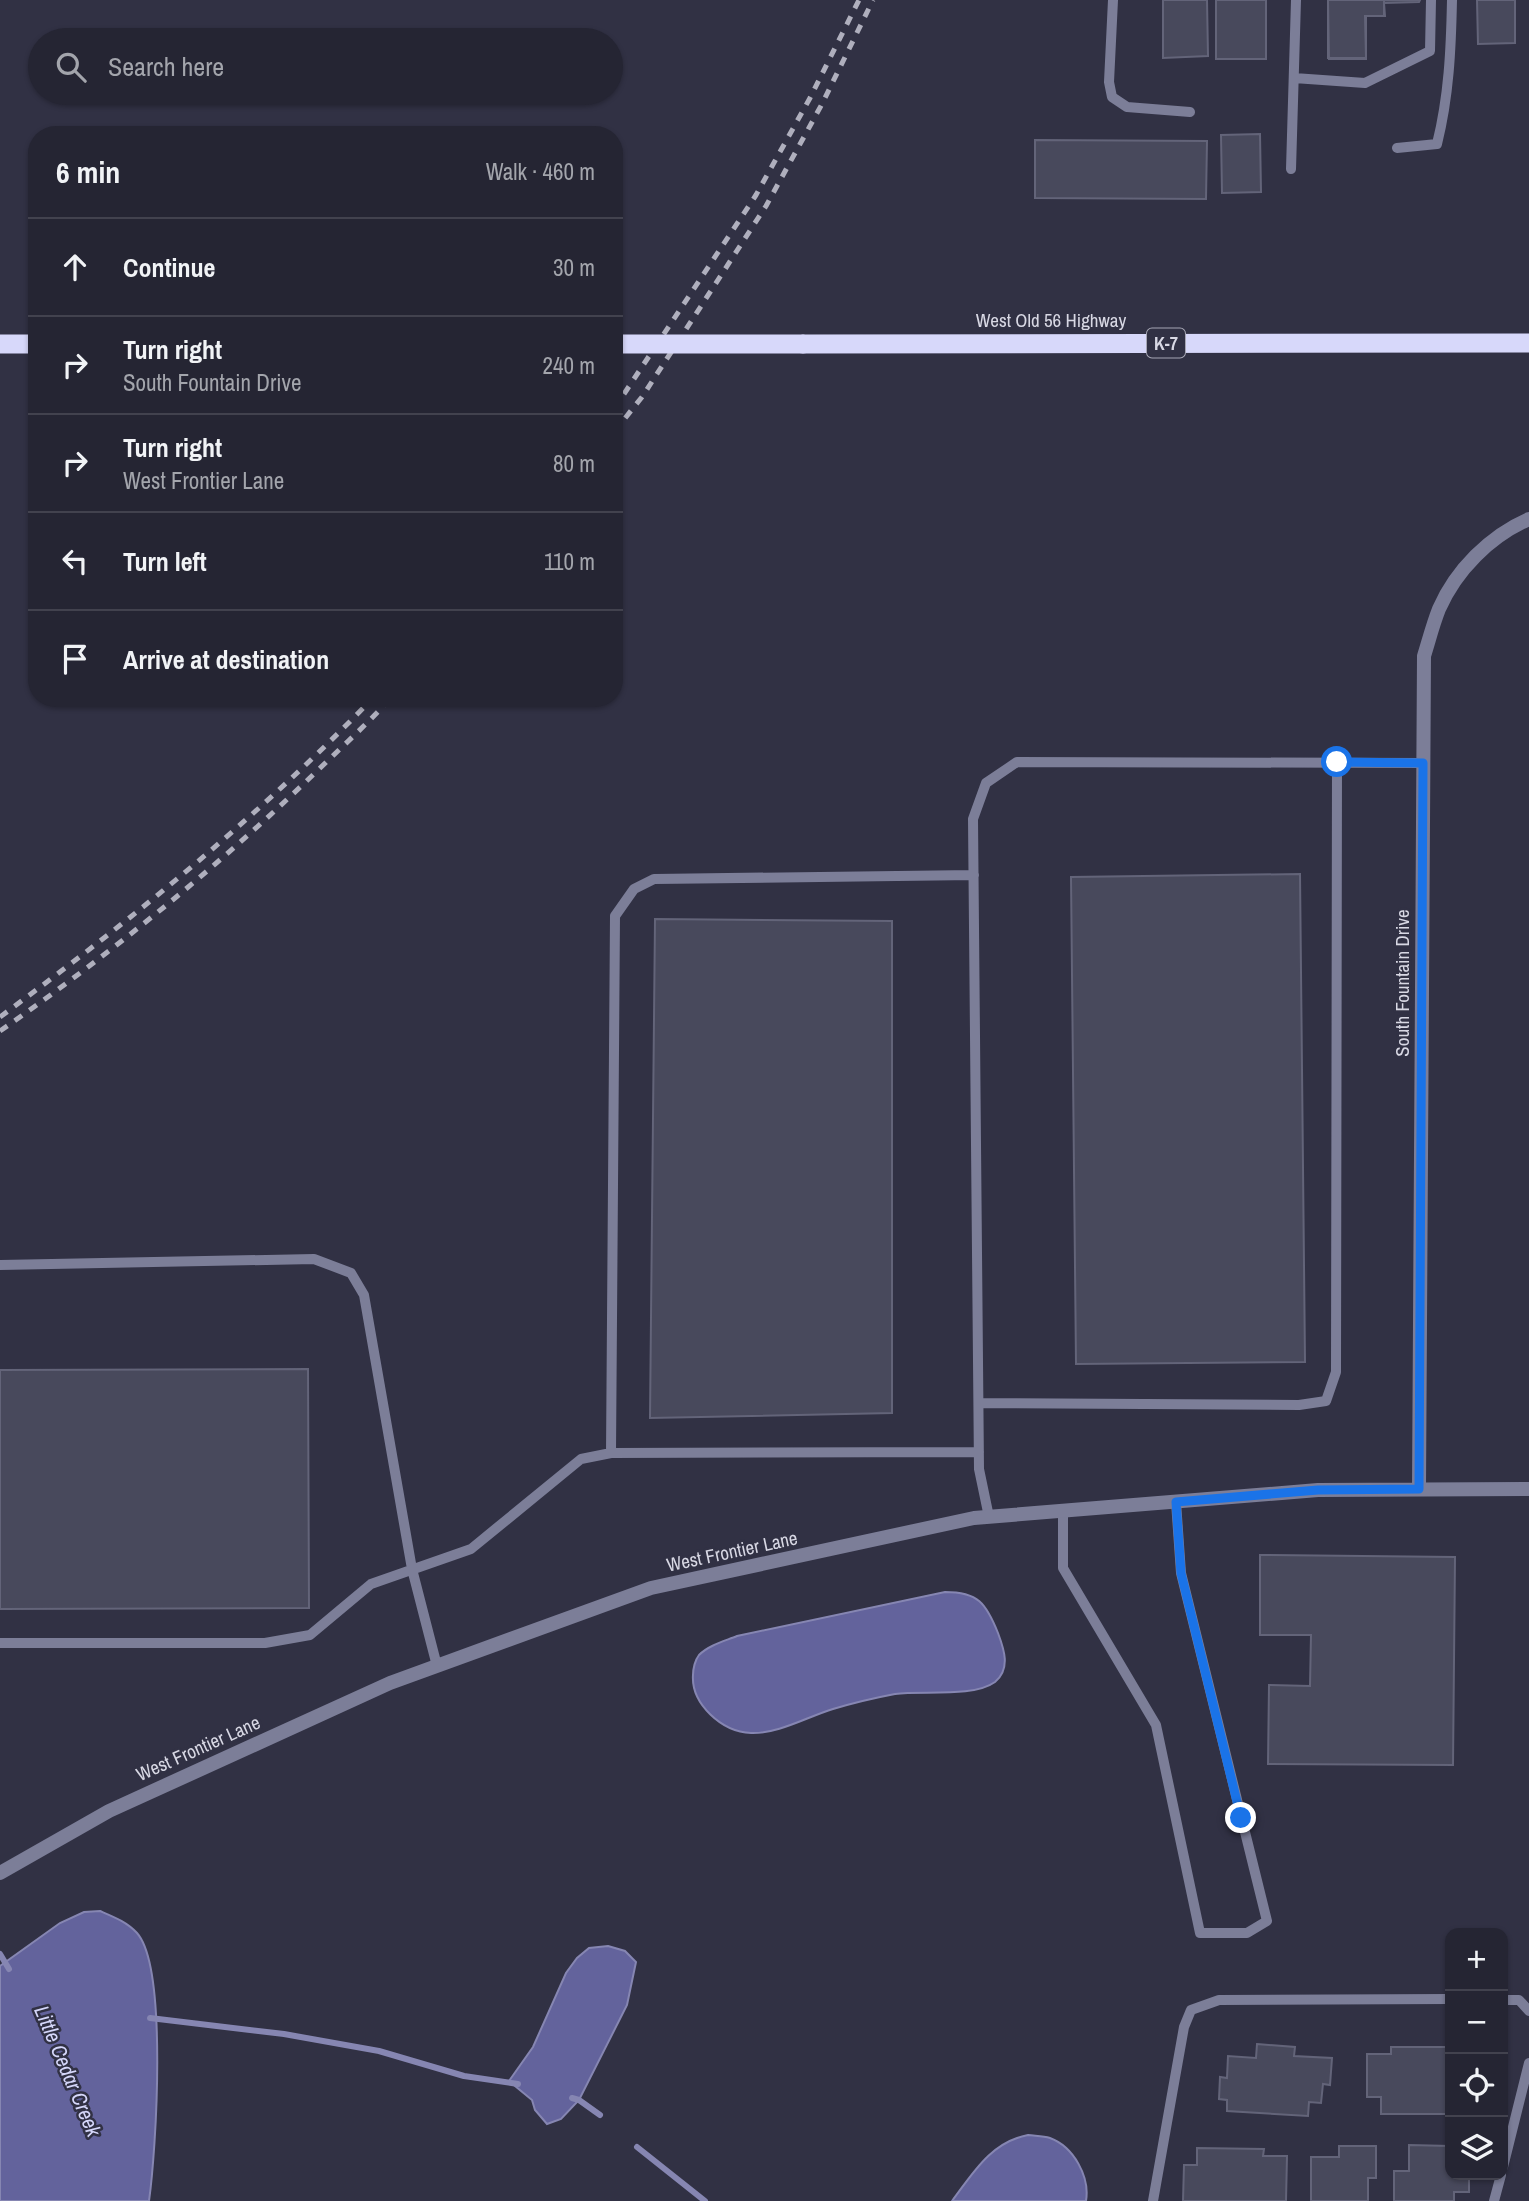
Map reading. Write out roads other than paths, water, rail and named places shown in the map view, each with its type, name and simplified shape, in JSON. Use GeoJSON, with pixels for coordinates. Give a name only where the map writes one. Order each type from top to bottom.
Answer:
{"type":"FeatureCollection","features":[{"type":"Feature","properties":{"kind":"highway","name":"West Old 56 Highway"},"geometry":{"type":"LineString","coordinates":[[623,344],[1529,343]]}},
{"type":"Feature","properties":{"kind":"highway"},"geometry":{"type":"LineString","coordinates":[[0,344],[28,344]]}},
{"type":"Feature","properties":{"kind":"street","name":"South Fountain Drive"},"geometry":{"type":"LineString","coordinates":[[1419,1489],[1424,656],[1440,608],[1458,577],[1485,546],[1515,525],[1529,519]]}},
{"type":"Feature","properties":{"kind":"street","name":"West Frontier Lane"},"geometry":{"type":"LineString","coordinates":[[0,1873],[57,1839],[159,1787],[390,1683],[651,1588],[974,1518],[1318,1490],[1529,1489]]}},
{"type":"Feature","properties":{"kind":"lane"},"geometry":{"type":"LineString","coordinates":[[1113,0],[1109,82],[1112,97],[1127,107],[1190,112]]}},
{"type":"Feature","properties":{"kind":"lane"},"geometry":{"type":"LineString","coordinates":[[1291,169],[1296,0]]}},
{"type":"Feature","properties":{"kind":"lane"},"geometry":{"type":"LineString","coordinates":[[1294,78],[1364,83],[1430,51],[1431,0]]}},
{"type":"Feature","properties":{"kind":"lane"},"geometry":{"type":"LineString","coordinates":[[1397,148],[1437,144],[1446,111],[1450,81],[1452,0]]}},
{"type":"Feature","properties":{"kind":"lane"},"geometry":{"type":"LineString","coordinates":[[989,1517],[979,1469],[973,819],[986,783],[1017,762],[1423,763]]}},
{"type":"Feature","properties":{"kind":"lane"},"geometry":{"type":"LineString","coordinates":[[979,1403],[1299,1405],[1326,1401],[1336,1372],[1337,762]]}},
{"type":"Feature","properties":{"kind":"lane"},"geometry":{"type":"LineString","coordinates":[[611,1453],[615,916],[634,889],[654,879],[974,875]]}},
{"type":"Feature","properties":{"kind":"lane"},"geometry":{"type":"LineString","coordinates":[[0,1265],[314,1259],[351,1273],[364,1295],[412,1569],[437,1666]]}},
{"type":"Feature","properties":{"kind":"lane"},"geometry":{"type":"LineString","coordinates":[[0,1643],[265,1643],[310,1635],[371,1584],[471,1549],[581,1459],[611,1453],[979,1452]]}},
{"type":"Feature","properties":{"kind":"lane"},"geometry":{"type":"LineString","coordinates":[[1063,1511],[1063,1569],[1156,1725],[1200,1933],[1247,1933],[1267,1921],[1181,1573],[1176,1502]]}},
{"type":"Feature","properties":{"kind":"lane"},"geometry":{"type":"LineString","coordinates":[[1153,2201],[1184,2027],[1191,2010],[1219,2000],[1445,1999]]}},
{"type":"Feature","properties":{"kind":"lane"},"geometry":{"type":"LineString","coordinates":[[1508,2000],[1519,2000],[1529,2011]]}},
{"type":"Feature","properties":{"kind":"lane"},"geometry":{"type":"LineString","coordinates":[[1508,2147],[1529,2063]]}},
{"type":"Feature","properties":{"kind":"lane"},"geometry":{"type":"LineString","coordinates":[[1494,2201],[1500,2180]]}},
{"type":"Feature","properties":{"kind":"water"},"geometry":{"type":"Polygon","coordinates":[[[945,1592],[973,1597],[985,1607],[994,1623],[1005,1665],[1000,1677],[985,1687],[961,1692],[895,1694],[833,1709],[761,1733],[729,1728],[710,1714],[697,1696],[693,1675],[695,1662],[699,1655],[717,1644],[737,1636],[945,1592]]]}},
{"type":"Feature","properties":{"kind":"water"},"geometry":{"type":"Polygon","coordinates":[[[100,1911],[125,1923],[137,1933],[147,1953],[153,1983],[157,2061],[149,2201],[0,2201],[0,1966],[60,1923],[84,1912],[100,1911]]]}},
{"type":"Feature","properties":{"kind":"water"},"geometry":{"type":"Polygon","coordinates":[[[608,1946],[625,1951],[636,1962],[627,2005],[579,2100],[561,2119],[547,2124],[535,2110],[532,2100],[509,2081],[533,2047],[566,1973],[577,1958],[589,1948],[608,1946]]]}},
{"type":"Feature","properties":{"kind":"water"},"geometry":{"type":"Polygon","coordinates":[[[1028,2135],[1050,2138],[1066,2148],[1083,2173],[1086,2201],[952,2201],[993,2152],[1003,2144],[1028,2135]]]}},
{"type":"Feature","properties":{"kind":"waterway","name":"Little Cedar Creek"},"geometry":{"type":"LineString","coordinates":[[0,1954],[9,1969]]}},
{"type":"Feature","properties":{"kind":"waterway"},"geometry":{"type":"LineString","coordinates":[[150,2018],[284,2034],[379,2051],[464,2076],[518,2084]]}},
{"type":"Feature","properties":{"kind":"waterway"},"geometry":{"type":"LineString","coordinates":[[572,2098],[600,2115]]}},
{"type":"Feature","properties":{"kind":"waterway"},"geometry":{"type":"LineString","coordinates":[[637,2147],[705,2201]]}},
{"type":"Feature","properties":{"kind":"railway"},"geometry":{"type":"LineString","coordinates":[[623,395],[756,195],[810,98],[859,0]]}},
{"type":"Feature","properties":{"kind":"railway"},"geometry":{"type":"LineString","coordinates":[[623,421],[642,397],[766,206],[822,104],[873,0]]}},
{"type":"Feature","properties":{"kind":"railway"},"geometry":{"type":"LineString","coordinates":[[0,1017],[99,942],[239,826],[364,707]]}},
{"type":"Feature","properties":{"kind":"railway"},"geometry":{"type":"LineString","coordinates":[[0,1031],[83,971],[204,874],[281,805],[382,707]]}}]}
